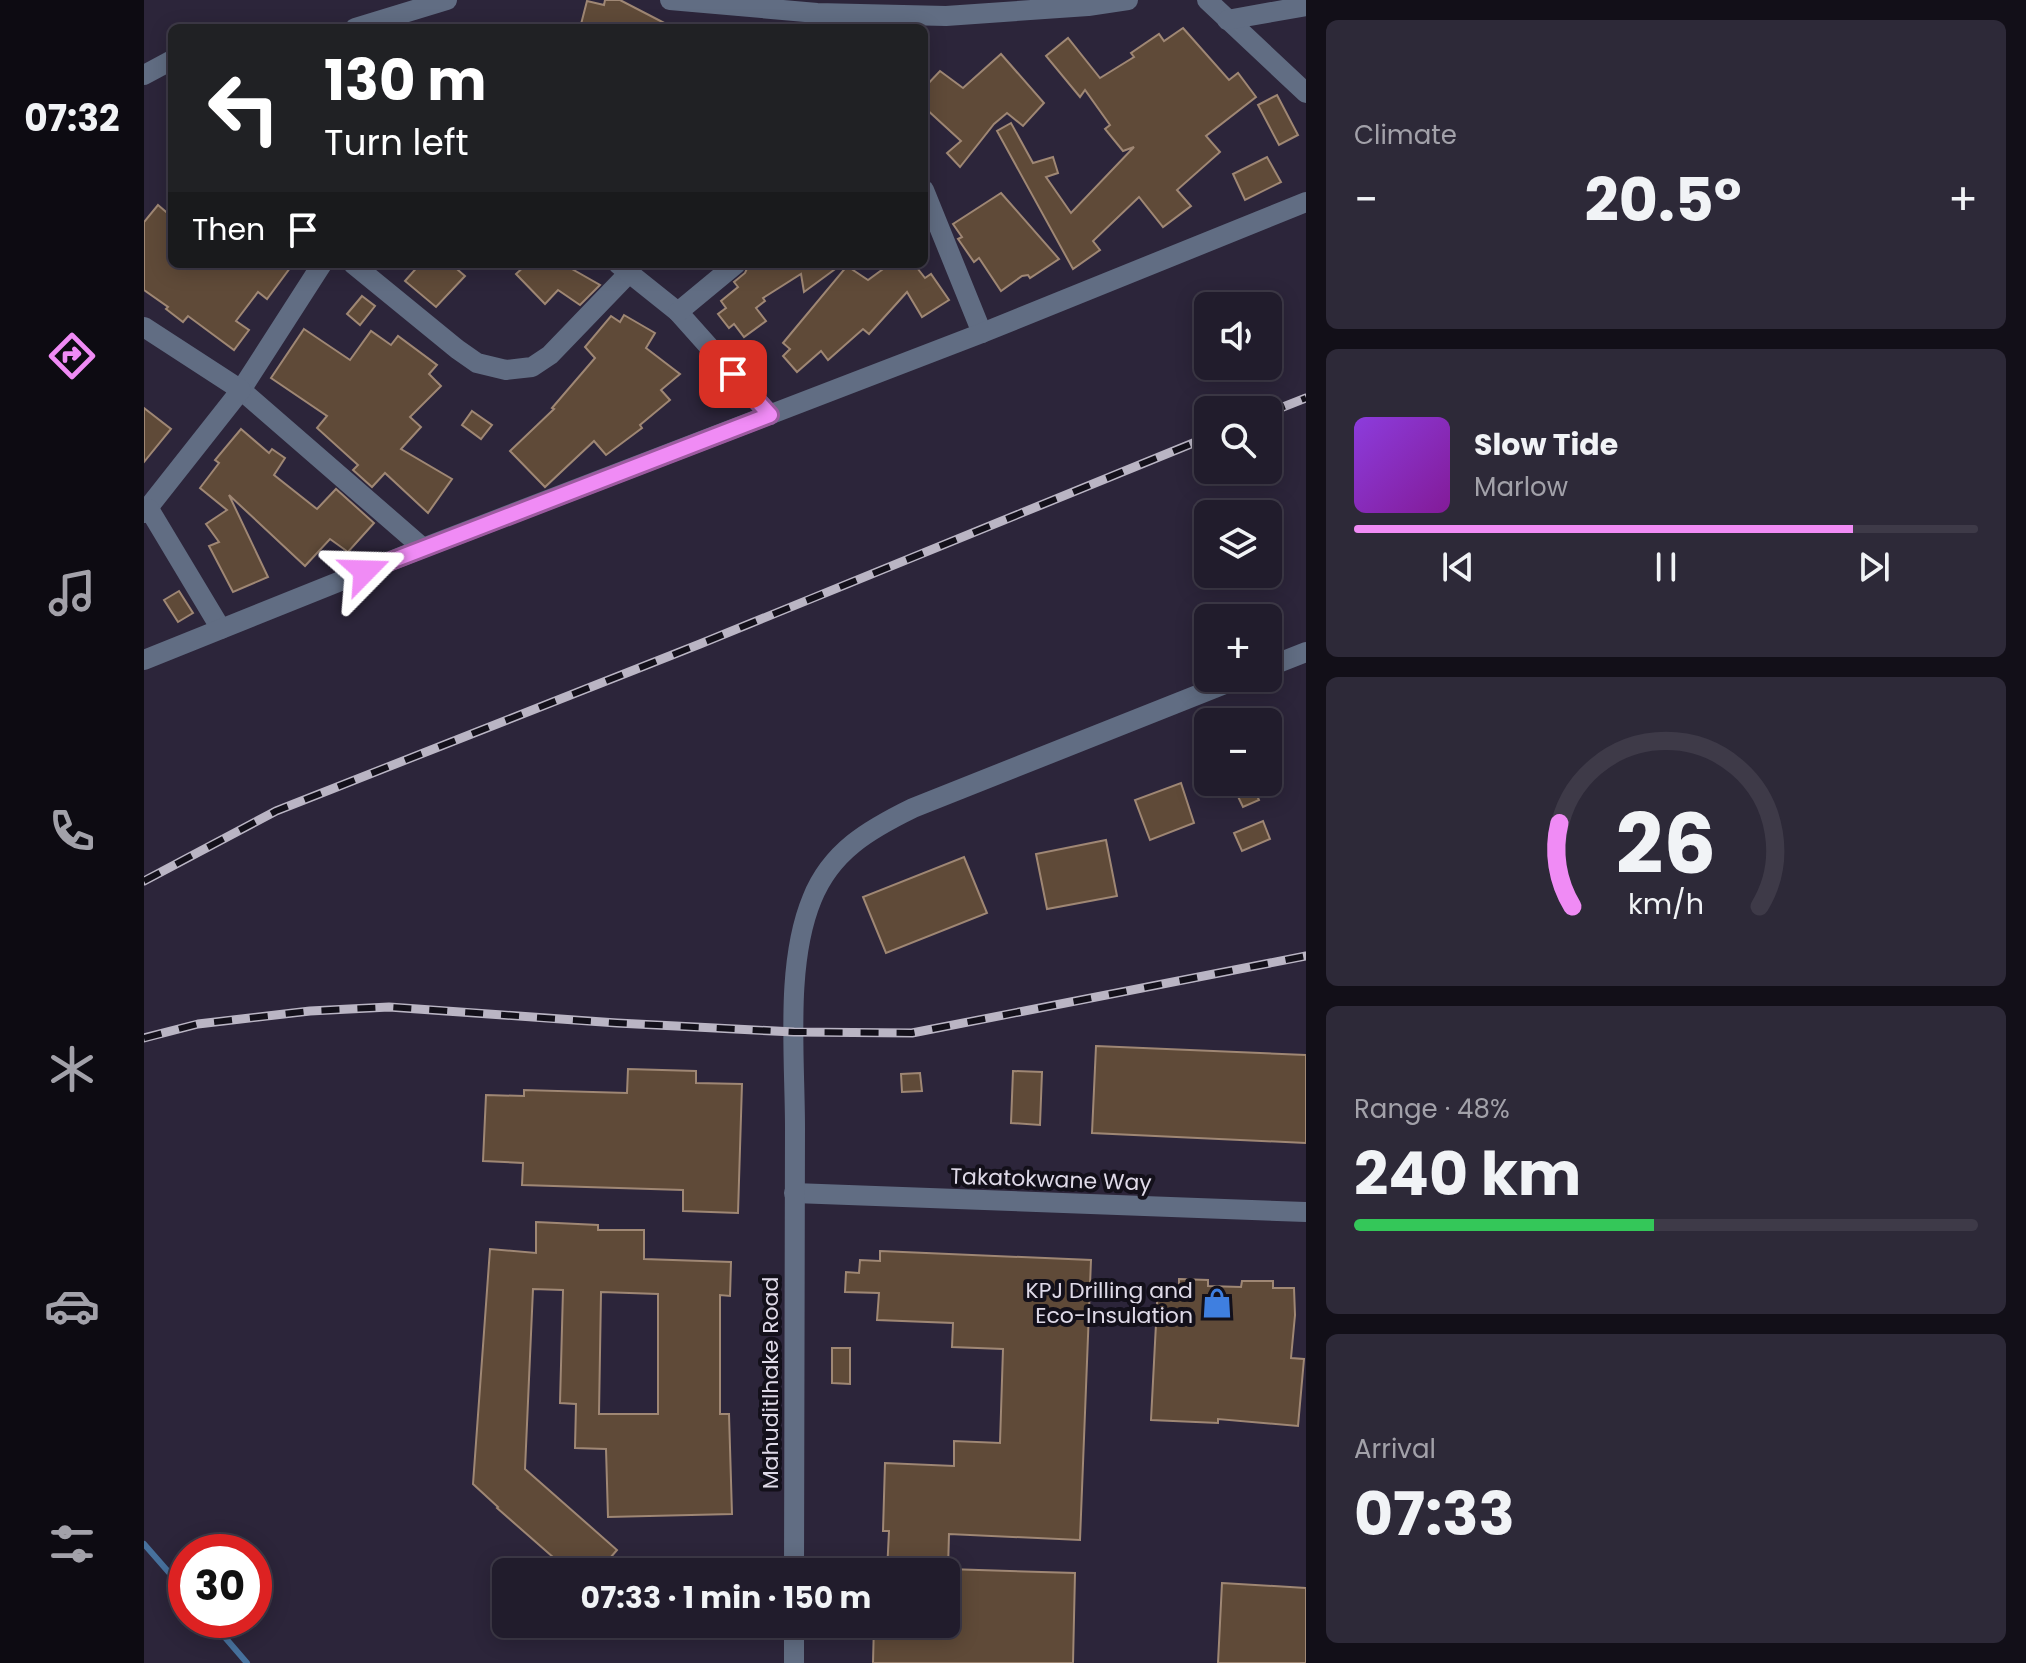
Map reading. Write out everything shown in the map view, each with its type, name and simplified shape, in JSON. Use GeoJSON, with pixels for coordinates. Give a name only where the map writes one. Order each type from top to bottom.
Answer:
{"type":"FeatureCollection","features":[{"type":"Feature","properties":{"kind":"street"},"geometry":{"type":"LineString","coordinates":[[368,24],[447,0]]}},
{"type":"Feature","properties":{"kind":"street"},"geometry":{"type":"LineString","coordinates":[[670,0],[817,13],[848,20],[1088,6],[1128,0]]}},
{"type":"Feature","properties":{"kind":"street"},"geometry":{"type":"LineString","coordinates":[[1207,0],[1306,93]]}},
{"type":"Feature","properties":{"kind":"street"},"geometry":{"type":"LineString","coordinates":[[1227,20],[1306,6]]}},
{"type":"Feature","properties":{"kind":"street"},"geometry":{"type":"LineString","coordinates":[[144,75],[168,62]]}},
{"type":"Feature","properties":{"kind":"street"},"geometry":{"type":"LineString","coordinates":[[928,200],[982,333]]}},
{"type":"Feature","properties":{"kind":"street"},"geometry":{"type":"LineString","coordinates":[[144,660],[423,548],[982,333],[1306,202]]}},
{"type":"Feature","properties":{"kind":"street"},"geometry":{"type":"LineString","coordinates":[[221,629],[147,511],[241,390],[319,268]]}},
{"type":"Feature","properties":{"kind":"street"},"geometry":{"type":"LineString","coordinates":[[358,268],[477,363],[506,370],[532,367],[550,355],[624,269],[678,312],[770,415]]}},
{"type":"Feature","properties":{"kind":"street"},"geometry":{"type":"LineString","coordinates":[[678,312],[731,268]]}},
{"type":"Feature","properties":{"kind":"street"},"geometry":{"type":"LineString","coordinates":[[144,327],[241,390],[423,548]]}},
{"type":"Feature","properties":{"kind":"street"},"geometry":{"type":"LineString","coordinates":[[1282,661],[1306,652]]}},
{"type":"Feature","properties":{"kind":"street","name":"Mahuditlhake Road"},"geometry":{"type":"LineString","coordinates":[[794,1558],[794,1032],[800,935],[813,896],[836,859],[868,830],[913,808],[1205,692]]}},
{"type":"Feature","properties":{"kind":"street","name":"Takatokwane Way"},"geometry":{"type":"LineString","coordinates":[[794,1193],[1306,1212]]}},
{"type":"Feature","properties":{"kind":"street"},"geometry":{"type":"LineString","coordinates":[[794,1638],[794,1663]]}},
{"type":"Feature","properties":{"kind":"building"},"geometry":{"type":"Polygon","coordinates":[[[605,0],[620,0],[666,24],[581,24],[587,1],[604,5],[605,0]]]}},
{"type":"Feature","properties":{"kind":"building"},"geometry":{"type":"Polygon","coordinates":[[[1183,28],[1229,80],[1238,73],[1256,97],[1206,136],[1220,152],[1177,190],[1191,206],[1163,227],[1139,197],[1093,241],[1100,250],[1073,269],[997,131],[1011,123],[1033,163],[1053,157],[1058,173],[1046,177],[1071,213],[1134,147],[1123,151],[1105,129],[1110,125],[1085,90],[1080,97],[1046,56],[1068,38],[1100,78],[1134,57],[1131,53],[1159,34],[1164,41],[1183,28]]]}},
{"type":"Feature","properties":{"kind":"building"},"geometry":{"type":"Polygon","coordinates":[[[1001,54],[1044,103],[1023,126],[1007,113],[994,124],[960,167],[947,153],[961,141],[928,111],[928,84],[940,71],[963,88],[1001,54]]]}},
{"type":"Feature","properties":{"kind":"building"},"geometry":{"type":"Polygon","coordinates":[[[1277,95],[1298,135],[1279,145],[1258,105],[1277,95]]]}},
{"type":"Feature","properties":{"kind":"building"},"geometry":{"type":"Polygon","coordinates":[[[1267,157],[1281,182],[1245,200],[1233,174],[1267,157]]]}},
{"type":"Feature","properties":{"kind":"building"},"geometry":{"type":"Polygon","coordinates":[[[1001,193],[1059,259],[1030,278],[1028,275],[1022,276],[1001,291],[979,258],[974,262],[958,239],[962,237],[953,224],[1001,193]]]}},
{"type":"Feature","properties":{"kind":"building"},"geometry":{"type":"Polygon","coordinates":[[[158,205],[168,214],[168,268],[290,268],[267,299],[258,292],[236,321],[249,330],[234,350],[188,316],[183,322],[144,290],[144,222],[158,205]]]}},
{"type":"Feature","properties":{"kind":"building"},"geometry":{"type":"Polygon","coordinates":[[[416,268],[456,268],[465,276],[436,307],[405,281],[416,268]]]}},
{"type":"Feature","properties":{"kind":"building"},"geometry":{"type":"Polygon","coordinates":[[[523,268],[570,268],[600,285],[580,305],[558,290],[545,304],[516,274],[523,268]]]}},
{"type":"Feature","properties":{"kind":"building"},"geometry":{"type":"Polygon","coordinates":[[[747,268],[837,268],[804,292],[801,274],[763,298],[765,301],[756,308],[766,321],[744,337],[734,324],[729,328],[718,314],[726,308],[721,301],[738,287],[734,282],[747,268]]]}},
{"type":"Feature","properties":{"kind":"building"},"geometry":{"type":"Polygon","coordinates":[[[845,268],[868,280],[884,268],[917,268],[925,278],[931,274],[949,300],[922,317],[907,292],[869,334],[863,329],[828,360],[821,351],[797,372],[783,356],[790,349],[783,343],[845,268]]]}},
{"type":"Feature","properties":{"kind":"building"},"geometry":{"type":"Polygon","coordinates":[[[362,296],[375,306],[360,325],[347,314],[362,296]]]}},
{"type":"Feature","properties":{"kind":"building"},"geometry":{"type":"Polygon","coordinates":[[[624,315],[655,333],[646,348],[680,374],[661,390],[670,400],[640,425],[642,428],[606,455],[594,441],[545,487],[510,451],[554,409],[595,358],[585,347],[611,316],[620,322],[624,315]]]}},
{"type":"Feature","properties":{"kind":"building"},"geometry":{"type":"Polygon","coordinates":[[[304,329],[350,360],[371,331],[391,345],[398,336],[437,365],[429,374],[441,386],[410,417],[421,427],[401,449],[452,479],[428,513],[385,473],[372,487],[353,470],[358,465],[317,428],[327,416],[271,378],[304,329]]]}},
{"type":"Feature","properties":{"kind":"building"},"geometry":{"type":"Polygon","coordinates":[[[144,408],[171,429],[144,462],[144,408]]]}},
{"type":"Feature","properties":{"kind":"building"},"geometry":{"type":"Polygon","coordinates":[[[472,411],[492,425],[481,439],[462,425],[472,411]]]}},
{"type":"Feature","properties":{"kind":"building"},"geometry":{"type":"Polygon","coordinates":[[[241,429],[269,453],[272,449],[285,458],[274,475],[317,509],[336,489],[374,523],[348,552],[330,539],[305,566],[229,495],[268,577],[233,592],[209,546],[219,542],[206,524],[227,510],[200,488],[219,463],[215,460],[241,429]]]}},
{"type":"Feature","properties":{"kind":"building"},"geometry":{"type":"Polygon","coordinates":[[[179,591],[193,613],[178,622],[164,600],[179,591]]]}},
{"type":"Feature","properties":{"kind":"building"},"geometry":{"type":"Polygon","coordinates":[[[1181,783],[1194,823],[1150,840],[1135,800],[1181,783]]]}},
{"type":"Feature","properties":{"kind":"building"},"geometry":{"type":"Polygon","coordinates":[[[1238,796],[1257,796],[1259,800],[1243,807],[1238,796]]]}},
{"type":"Feature","properties":{"kind":"building"},"geometry":{"type":"Polygon","coordinates":[[[1263,821],[1270,839],[1242,851],[1234,833],[1263,821]]]}},
{"type":"Feature","properties":{"kind":"building"},"geometry":{"type":"Polygon","coordinates":[[[1106,840],[1117,896],[1047,909],[1036,854],[1106,840]]]}},
{"type":"Feature","properties":{"kind":"building"},"geometry":{"type":"Polygon","coordinates":[[[964,857],[987,913],[886,953],[863,897],[964,857]]]}},
{"type":"Feature","properties":{"kind":"building"},"geometry":{"type":"Polygon","coordinates":[[[1096,1046],[1306,1055],[1306,1143],[1092,1133],[1096,1046]]]}},
{"type":"Feature","properties":{"kind":"building"},"geometry":{"type":"Polygon","coordinates":[[[628,1069],[696,1071],[696,1083],[742,1084],[738,1213],[683,1211],[683,1190],[522,1185],[523,1163],[483,1161],[486,1095],[524,1096],[524,1090],[627,1093],[628,1069]]]}},
{"type":"Feature","properties":{"kind":"building"},"geometry":{"type":"Polygon","coordinates":[[[1013,1071],[1042,1072],[1040,1125],[1011,1123],[1013,1071]]]}},
{"type":"Feature","properties":{"kind":"building"},"geometry":{"type":"Polygon","coordinates":[[[920,1073],[922,1091],[902,1092],[901,1074],[920,1073]]]}},
{"type":"Feature","properties":{"kind":"building"},"geometry":{"type":"Polygon","coordinates":[[[536,1222],[598,1225],[598,1230],[644,1230],[644,1259],[731,1262],[730,1296],[720,1295],[720,1414],[729,1414],[732,1514],[608,1517],[606,1449],[575,1448],[576,1404],[560,1403],[563,1290],[533,1289],[525,1469],[617,1550],[610,1558],[554,1558],[473,1484],[490,1249],[536,1253],[536,1222]],[[601,1292],[599,1414],[658,1414],[658,1294],[601,1292]]]}},
{"type":"Feature","properties":{"kind":"building"},"geometry":{"type":"Polygon","coordinates":[[[880,1251],[1091,1260],[1080,1540],[949,1534],[948,1558],[888,1558],[889,1531],[883,1531],[885,1463],[954,1466],[954,1441],[1000,1443],[1003,1349],[952,1347],[953,1323],[877,1320],[879,1293],[845,1292],[846,1272],[859,1273],[860,1260],[880,1261],[880,1251]]]}},
{"type":"Feature","properties":{"kind":"building"},"geometry":{"type":"Polygon","coordinates":[[[1179,1279],[1208,1280],[1208,1286],[1241,1287],[1242,1281],[1273,1281],[1273,1288],[1294,1288],[1291,1358],[1304,1359],[1298,1426],[1218,1419],[1218,1423],[1151,1420],[1158,1285],[1179,1286],[1179,1279]]]}},
{"type":"Feature","properties":{"kind":"building"},"geometry":{"type":"Polygon","coordinates":[[[832,1348],[850,1348],[850,1384],[832,1383],[832,1348]]]}},
{"type":"Feature","properties":{"kind":"building"},"geometry":{"type":"Polygon","coordinates":[[[960,1569],[1075,1573],[1073,1663],[873,1663],[874,1638],[960,1638],[960,1569]]]}},
{"type":"Feature","properties":{"kind":"building"},"geometry":{"type":"Polygon","coordinates":[[[1222,1583],[1306,1588],[1306,1663],[1218,1663],[1222,1583]]]}},
{"type":"Feature","properties":{"kind":"waterway"},"geometry":{"type":"LineString","coordinates":[[144,1544],[168,1571]]}},
{"type":"Feature","properties":{"kind":"waterway"},"geometry":{"type":"LineString","coordinates":[[225,1638],[247,1663]]}},
{"type":"Feature","properties":{"kind":"railway"},"geometry":{"type":"LineString","coordinates":[[1282,407],[1306,398]]}},
{"type":"Feature","properties":{"kind":"railway"},"geometry":{"type":"LineString","coordinates":[[144,881],[276,811],[700,644],[1194,443]]}},
{"type":"Feature","properties":{"kind":"railway"},"geometry":{"type":"LineString","coordinates":[[144,1038],[198,1024],[310,1011],[389,1007],[794,1032],[912,1033],[1306,956]]}},
{"type":"Feature","properties":{"kind":"place","name":"KPJ Drilling and Eco-Insulation"},"geometry":{"type":"Point","coordinates":[1217,1303]}},
{"type":"Feature","properties":{"kind":"route"},"geometry":{"type":"LineString","coordinates":[[365,571],[770,415],[733,374]]}}]}
